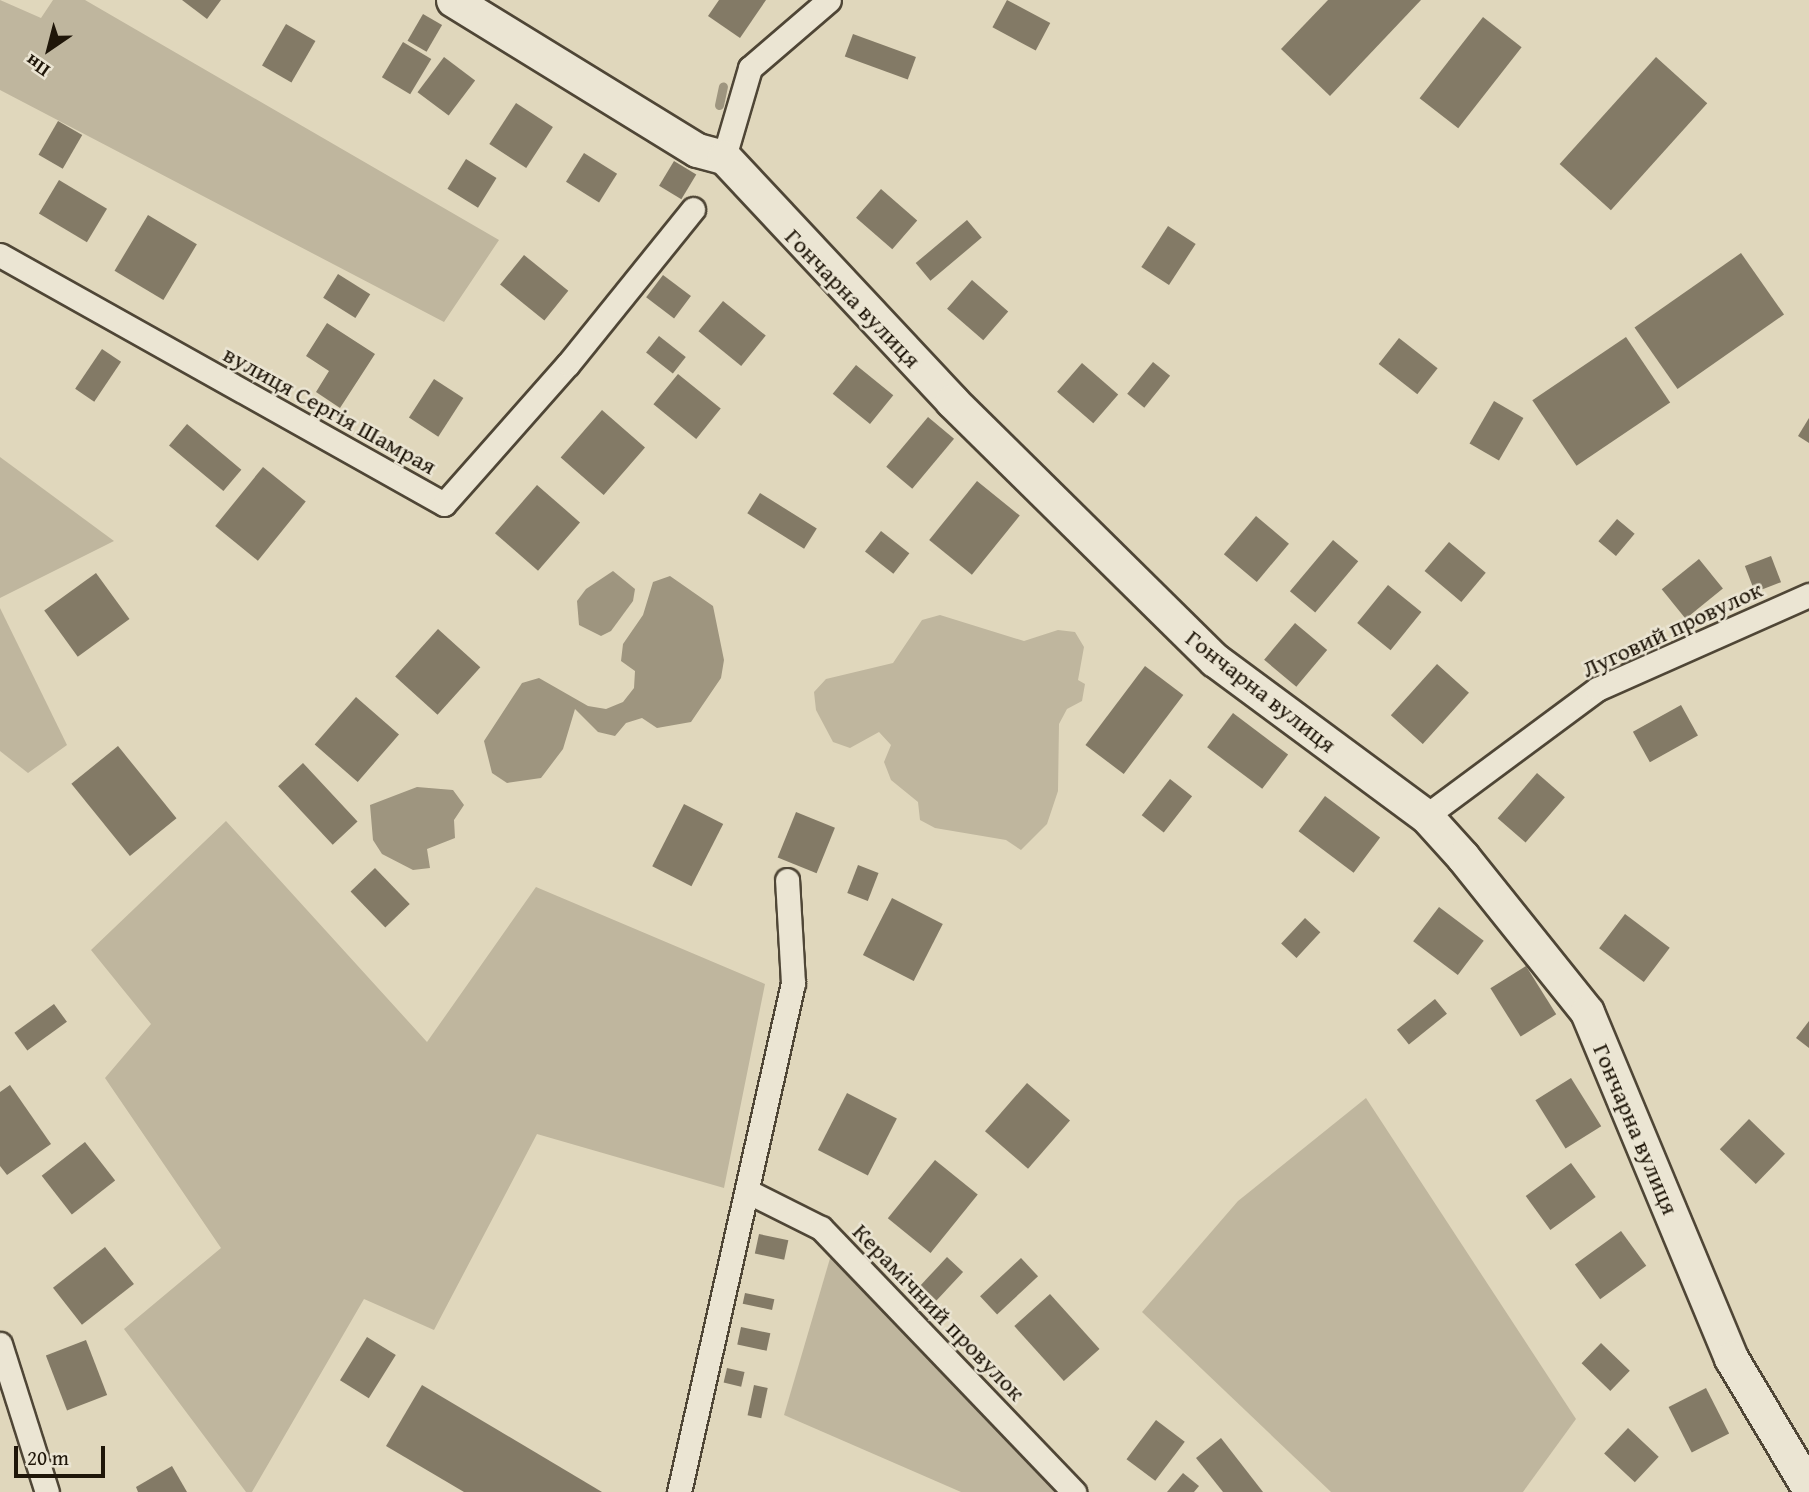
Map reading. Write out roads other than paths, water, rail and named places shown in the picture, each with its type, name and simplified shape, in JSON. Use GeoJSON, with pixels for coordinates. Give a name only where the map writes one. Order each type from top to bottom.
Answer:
{"type":"FeatureCollection","features":[{"type":"Feature","properties":{"kind":"street","name":"Гончарна вулиця"},"geometry":{"type":"LineString","coordinates":[[453,0],[697,150],[724,158],[952,401],[1215,660],[1426,817],[1587,1012],[1731,1358],[1809,1489]]}},
{"type":"Feature","properties":{"kind":"street"},"geometry":{"type":"LineString","coordinates":[[724,158],[750,68],[829,0]]}},
{"type":"Feature","properties":{"kind":"street","name":"вулиця Сергія Шамрая"},"geometry":{"type":"LineString","coordinates":[[0,255],[444,504],[568,364],[692,209]]}},
{"type":"Feature","properties":{"kind":"street","name":"Луговий провулок"},"geometry":{"type":"LineString","coordinates":[[1426,817],[1597,689],[1809,595]]}},
{"type":"Feature","properties":{"kind":"street"},"geometry":{"type":"LineString","coordinates":[[679,1492],[749,1192],[752,1150],[793,983],[787,880]]}},
{"type":"Feature","properties":{"kind":"street","name":"Керамічний провулок"},"geometry":{"type":"LineString","coordinates":[[749,1192],[821,1228],[1074,1492]]}},
{"type":"Feature","properties":{"kind":"street"},"geometry":{"type":"LineString","coordinates":[[0,1344],[47,1492]]}},
{"type":"Feature","properties":{"kind":"waterway"},"geometry":{"type":"LineString","coordinates":[[719,105],[723,86]]}}]}
